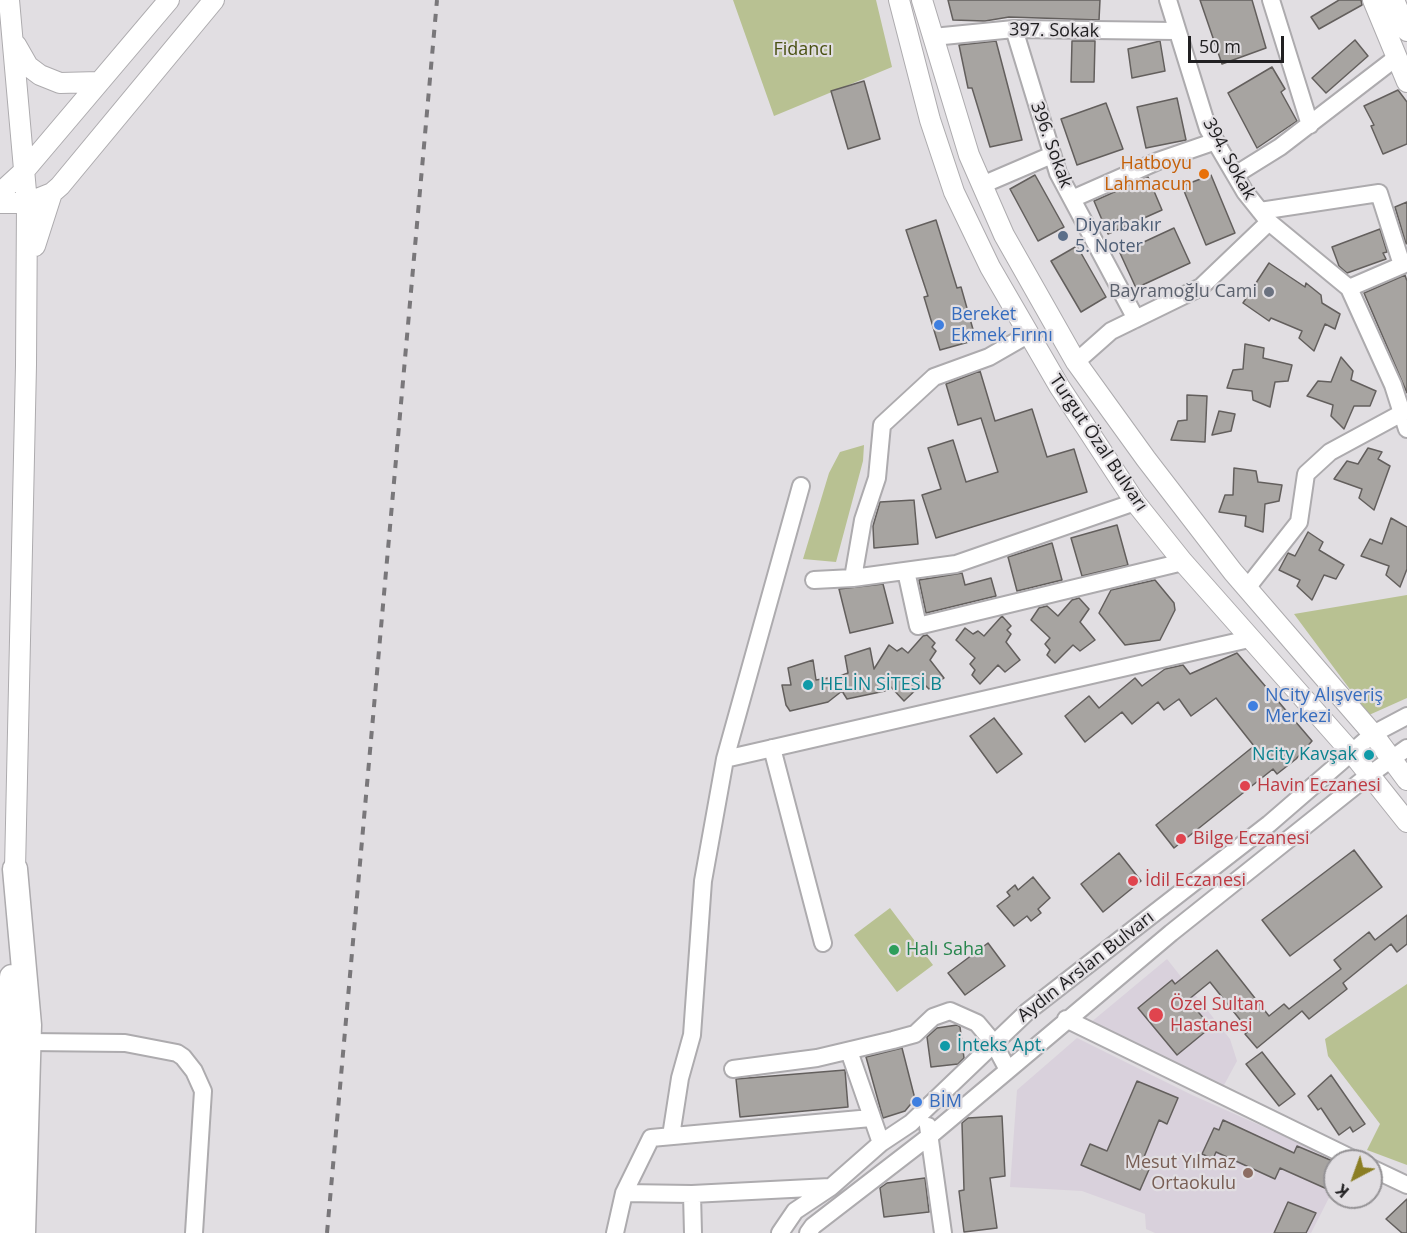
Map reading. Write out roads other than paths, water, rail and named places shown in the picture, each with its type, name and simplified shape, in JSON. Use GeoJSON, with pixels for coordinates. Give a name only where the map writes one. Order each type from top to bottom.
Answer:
{"type":"FeatureCollection","features":[{"type":"Feature","properties":{"kind":"highway"},"geometry":{"type":"LineString","coordinates":[[15,870],[29,1042],[22,1233]]}},
{"type":"Feature","properties":{"kind":"highway"},"geometry":{"type":"LineString","coordinates":[[5,1233],[15,870]]}},
{"type":"Feature","properties":{"kind":"main road"},"geometry":{"type":"LineString","coordinates":[[9,0],[27,203],[15,870]]}},
{"type":"Feature","properties":{"kind":"main road"},"geometry":{"type":"LineString","coordinates":[[0,193],[25,170],[169,0]]}},
{"type":"Feature","properties":{"kind":"main road"},"geometry":{"type":"LineString","coordinates":[[27,278],[40,222],[52,194],[214,0]]}},
{"type":"Feature","properties":{"kind":"main road","name":"Turgut Özal Bulvarı"},"geometry":{"type":"LineString","coordinates":[[898,0],[930,120],[954,192],[990,267],[1059,386],[1136,502],[1183,562],[1352,753],[1407,822]]}},
{"type":"Feature","properties":{"kind":"main road","name":"Turgut Özal Bulvarı"},"geometry":{"type":"LineString","coordinates":[[922,0],[969,155],[1004,235],[1076,362],[1146,459],[1247,588],[1373,734],[1399,754]]}},
{"type":"Feature","properties":{"kind":"main road"},"geometry":{"type":"LineString","coordinates":[[1373,0],[1407,82]]}},
{"type":"Feature","properties":{"kind":"main road"},"geometry":{"type":"LineString","coordinates":[[13,39],[28,66],[40,75],[60,83],[99,81]]}},
{"type":"Feature","properties":{"kind":"main road"},"geometry":{"type":"LineString","coordinates":[[0,203],[27,203],[52,194]]}},
{"type":"Feature","properties":{"kind":"main road"},"geometry":{"type":"LineString","coordinates":[[1399,754],[1407,780]]}},
{"type":"Feature","properties":{"kind":"street","name":"394. Sokak"},"geometry":{"type":"LineString","coordinates":[[1168,0],[1175,31],[1209,129],[1235,175],[1264,216],[1287,239],[1349,288]]}},
{"type":"Feature","properties":{"kind":"street"},"geometry":{"type":"LineString","coordinates":[[1271,0],[1310,125]]}},
{"type":"Feature","properties":{"kind":"street","name":"397. Sokak"},"geometry":{"type":"LineString","coordinates":[[933,37],[1014,29],[1175,31]]}},
{"type":"Feature","properties":{"kind":"street","name":"396. Sokak"},"geometry":{"type":"LineString","coordinates":[[1014,29],[1058,173],[1136,319]]}},
{"type":"Feature","properties":{"kind":"street"},"geometry":{"type":"LineString","coordinates":[[1235,175],[1310,125],[1397,57]]}},
{"type":"Feature","properties":{"kind":"street"},"geometry":{"type":"LineString","coordinates":[[1072,199],[1158,161],[1216,141]]}},
{"type":"Feature","properties":{"kind":"street"},"geometry":{"type":"LineString","coordinates":[[982,185],[1052,155]]}},
{"type":"Feature","properties":{"kind":"street"},"geometry":{"type":"LineString","coordinates":[[1076,362],[1111,331],[1201,287],[1264,216],[1379,193],[1405,264],[1349,288],[1403,409],[1330,452],[1306,474],[1299,522],[1247,588]]}},
{"type":"Feature","properties":{"kind":"street"},"geometry":{"type":"LineString","coordinates":[[853,578],[862,520],[877,477],[882,425],[934,376],[988,357],[1029,334]]}},
{"type":"Feature","properties":{"kind":"street"},"geometry":{"type":"LineString","coordinates":[[671,1136],[680,1078],[692,1035],[703,881],[725,759],[801,486]]}},
{"type":"Feature","properties":{"kind":"street"},"geometry":{"type":"LineString","coordinates":[[814,580],[853,578],[956,564],[1136,502]]}},
{"type":"Feature","properties":{"kind":"street"},"geometry":{"type":"LineString","coordinates":[[906,571],[918,626],[1183,562]]}},
{"type":"Feature","properties":{"kind":"street"},"geometry":{"type":"LineString","coordinates":[[725,759],[1249,639]]}},
{"type":"Feature","properties":{"kind":"street","name":"Aydın Arslan Bulvarı"},"geometry":{"type":"LineString","coordinates":[[780,1233],[795,1211],[831,1187],[881,1143],[911,1123],[993,1042],[1027,1012],[1269,824],[1373,734],[1407,716]]}},
{"type":"Feature","properties":{"kind":"street"},"geometry":{"type":"LineString","coordinates":[[772,748],[824,943]]}},
{"type":"Feature","properties":{"kind":"street","name":"Aydın Arslan Bulvarı"},"geometry":{"type":"LineString","coordinates":[[808,1233],[813,1226],[931,1135],[1066,1019],[1369,775],[1399,754]]}},
{"type":"Feature","properties":{"kind":"street"},"geometry":{"type":"LineString","coordinates":[[733,1069],[849,1052],[915,1034],[933,1017],[950,1011],[977,1023],[993,1042],[1007,1068]]}},
{"type":"Feature","properties":{"kind":"street"},"geometry":{"type":"LineString","coordinates":[[1066,1019],[1333,1149]]}},
{"type":"Feature","properties":{"kind":"street"},"geometry":{"type":"LineString","coordinates":[[29,1042],[125,1043],[177,1053],[183,1057],[195,1071],[203,1091],[194,1233]]}},
{"type":"Feature","properties":{"kind":"street"},"geometry":{"type":"LineString","coordinates":[[849,1052],[881,1143]]}},
{"type":"Feature","properties":{"kind":"street"},"geometry":{"type":"LineString","coordinates":[[923,1111],[931,1135],[943,1233]]}},
{"type":"Feature","properties":{"kind":"street"},"geometry":{"type":"LineString","coordinates":[[615,1233],[624,1193],[651,1138],[871,1118]]}},
{"type":"Feature","properties":{"kind":"street"},"geometry":{"type":"LineString","coordinates":[[1383,1174],[1407,1185]]}},
{"type":"Feature","properties":{"kind":"street"},"geometry":{"type":"LineString","coordinates":[[624,1193],[692,1194],[831,1187]]}},
{"type":"Feature","properties":{"kind":"street"},"geometry":{"type":"LineString","coordinates":[[692,1194],[693,1233]]}},
{"type":"Feature","properties":{"kind":"railway"},"geometry":{"type":"LineString","coordinates":[[327,1233],[437,0]]}},
{"type":"Feature","properties":{"kind":"place","name":"Hatboyu Lahmacun"},"geometry":{"type":"Point","coordinates":[1204,174]}},
{"type":"Feature","properties":{"kind":"place","name":"Diyarbakır 5. Noter"},"geometry":{"type":"Point","coordinates":[1063,236]}},
{"type":"Feature","properties":{"kind":"place","name":"Bayramoğlu Cami"},"geometry":{"type":"Point","coordinates":[1269,292]}},
{"type":"Feature","properties":{"kind":"place","name":"Bereket Ekmek Fırını"},"geometry":{"type":"Point","coordinates":[939,325]}},
{"type":"Feature","properties":{"kind":"place","name":"HELİN SİTESİ B"},"geometry":{"type":"Point","coordinates":[808,685]}},
{"type":"Feature","properties":{"kind":"place","name":"NCity Alışveriş Merkezi"},"geometry":{"type":"Point","coordinates":[1253,706]}},
{"type":"Feature","properties":{"kind":"place","name":"Ncity Kavşak"},"geometry":{"type":"Point","coordinates":[1369,755]}},
{"type":"Feature","properties":{"kind":"place","name":"Havin Eczanesi"},"geometry":{"type":"Point","coordinates":[1245,786]}},
{"type":"Feature","properties":{"kind":"place","name":"Bilge Eczanesi"},"geometry":{"type":"Point","coordinates":[1181,839]}},
{"type":"Feature","properties":{"kind":"place","name":"İdil Eczanesi"},"geometry":{"type":"Point","coordinates":[1133,881]}},
{"type":"Feature","properties":{"kind":"place","name":"Halı Saha"},"geometry":{"type":"Point","coordinates":[894,950]}},
{"type":"Feature","properties":{"kind":"place","name":"Özel Sultan Hastanesi"},"geometry":{"type":"Point","coordinates":[1156,1015]}},
{"type":"Feature","properties":{"kind":"place","name":"İnteks Apt."},"geometry":{"type":"Point","coordinates":[945,1046]}},
{"type":"Feature","properties":{"kind":"place","name":"BİM"},"geometry":{"type":"Point","coordinates":[917,1102]}},
{"type":"Feature","properties":{"kind":"place","name":"Mesut Yılmaz Ortaokulu"},"geometry":{"type":"Point","coordinates":[1248,1173]}},
{"type":"Feature","properties":{"kind":"park label","name":"Fidancı"},"geometry":{"type":"Point","coordinates":[803,50]}}]}
